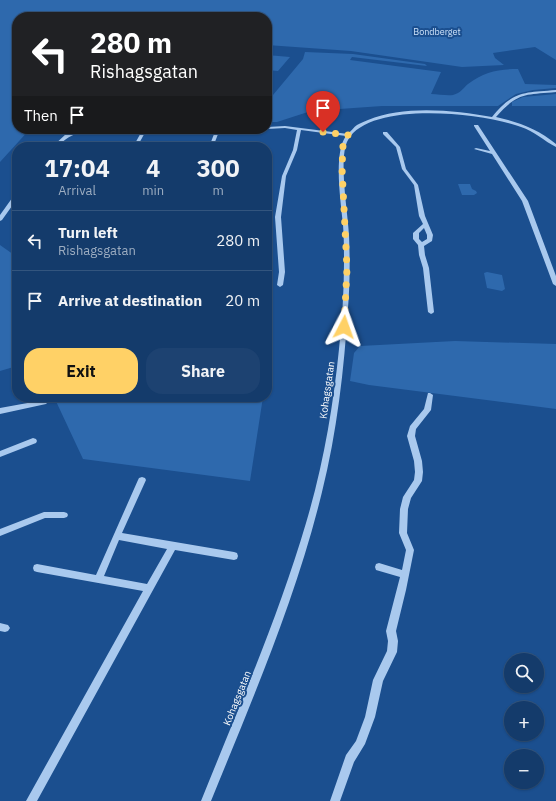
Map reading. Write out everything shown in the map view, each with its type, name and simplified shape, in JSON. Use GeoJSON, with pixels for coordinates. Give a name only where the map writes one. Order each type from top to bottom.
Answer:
{"type":"FeatureCollection","features":[{"type":"Feature","properties":{"kind":"street"},"geometry":{"type":"LineString","coordinates":[[494,117],[512,98],[531,93],[556,91]]}},
{"type":"Feature","properties":{"kind":"street"},"geometry":{"type":"LineString","coordinates":[[272,128],[299,129],[348,135],[362,124],[377,118],[406,113],[459,113],[494,117],[536,131],[556,146]]}},
{"type":"Feature","properties":{"kind":"street"},"geometry":{"type":"LineString","coordinates":[[476,126],[525,202],[556,284]]}},
{"type":"Feature","properties":{"kind":"street"},"geometry":{"type":"LineString","coordinates":[[280,285],[282,272],[278,217],[284,176],[294,150],[299,129]]}},
{"type":"Feature","properties":{"kind":"street"},"geometry":{"type":"LineString","coordinates":[[386,133],[398,148],[404,169],[416,185],[425,225],[430,235],[430,240],[421,245]]}},
{"type":"Feature","properties":{"kind":"street"},"geometry":{"type":"LineString","coordinates":[[59,142],[67,134]]}},
{"type":"Feature","properties":{"kind":"street","name":"Kohagsgatan"},"geometry":{"type":"LineString","coordinates":[[206,801],[266,652],[297,566],[313,511],[331,432],[340,378],[345,300],[346,242],[342,168],[343,145],[348,135]]}},
{"type":"Feature","properties":{"kind":"street"},"geometry":{"type":"LineString","coordinates":[[476,149],[494,153]]}},
{"type":"Feature","properties":{"kind":"street"},"geometry":{"type":"LineString","coordinates":[[0,218],[12,202]]}},
{"type":"Feature","properties":{"kind":"street"},"geometry":{"type":"LineString","coordinates":[[425,225],[416,233],[416,239],[421,245],[426,268],[432,312]]}},
{"type":"Feature","properties":{"kind":"street"},"geometry":{"type":"LineString","coordinates":[[335,801],[350,759],[360,744],[370,717],[378,680],[392,652],[393,641],[391,631],[410,550],[403,533],[404,509],[407,497],[418,481],[419,472],[418,461],[411,436],[413,428],[427,410],[430,395]]}},
{"type":"Feature","properties":{"kind":"street"},"geometry":{"type":"LineString","coordinates":[[0,410],[44,402]]}},
{"type":"Feature","properties":{"kind":"street"},"geometry":{"type":"LineString","coordinates":[[0,454],[33,441]]}},
{"type":"Feature","properties":{"kind":"street"},"geometry":{"type":"LineString","coordinates":[[98,579],[142,480]]}},
{"type":"Feature","properties":{"kind":"street"},"geometry":{"type":"LineString","coordinates":[[0,533],[44,515],[64,515]]}},
{"type":"Feature","properties":{"kind":"street"},"geometry":{"type":"LineString","coordinates":[[117,536],[234,556]]}},
{"type":"Feature","properties":{"kind":"street"},"geometry":{"type":"LineString","coordinates":[[31,801],[173,546]]}},
{"type":"Feature","properties":{"kind":"street"},"geometry":{"type":"LineString","coordinates":[[379,567],[405,575]]}},
{"type":"Feature","properties":{"kind":"street"},"geometry":{"type":"LineString","coordinates":[[37,568],[149,588]]}},
{"type":"Feature","properties":{"kind":"green space","name":"Bondberget"},"geometry":{"type":"Polygon","coordinates":[[[0,0],[556,0],[556,60],[535,47],[493,53],[495,58],[504,65],[462,67],[351,51],[272,45],[272,12],[12,12],[12,134],[25,134],[18,142],[12,142],[12,149],[0,162],[0,0]]]}},
{"type":"Feature","properties":{"kind":"green space"},"geometry":{"type":"Polygon","coordinates":[[[305,52],[353,54],[425,64],[427,66],[352,57],[350,60],[441,72],[431,94],[453,95],[460,92],[474,80],[486,74],[511,69],[518,69],[525,84],[556,85],[556,88],[533,90],[516,94],[498,106],[382,106],[311,111],[277,122],[272,122],[272,95],[303,59],[305,52]]]}},
{"type":"Feature","properties":{"kind":"green space"},"geometry":{"type":"Polygon","coordinates":[[[272,55],[290,57],[278,71],[272,70],[272,55]]]}},
{"type":"Feature","properties":{"kind":"green space"},"geometry":{"type":"Polygon","coordinates":[[[556,94],[556,106],[512,106],[512,102],[523,97],[556,94]]]}},
{"type":"Feature","properties":{"kind":"green space"},"geometry":{"type":"Polygon","coordinates":[[[458,184],[470,184],[472,189],[477,193],[474,195],[462,195],[458,184]]]}},
{"type":"Feature","properties":{"kind":"green space"},"geometry":{"type":"Polygon","coordinates":[[[0,245],[12,253],[12,367],[0,371],[0,245]]]}},
{"type":"Feature","properties":{"kind":"green space"},"geometry":{"type":"Polygon","coordinates":[[[487,272],[502,275],[505,289],[502,291],[487,288],[484,273],[487,272]]]}},
{"type":"Feature","properties":{"kind":"green space"},"geometry":{"type":"Polygon","coordinates":[[[455,341],[556,344],[556,409],[369,385],[350,381],[354,353],[360,346],[455,341]]]}},
{"type":"Feature","properties":{"kind":"green space"},"geometry":{"type":"Polygon","coordinates":[[[56,402],[262,402],[250,481],[83,459],[56,402]]]}},
{"type":"Feature","properties":{"kind":"route"},"geometry":{"type":"LineString","coordinates":[[323,132],[348,135],[343,145],[342,168],[347,269],[344,327]]}}]}
